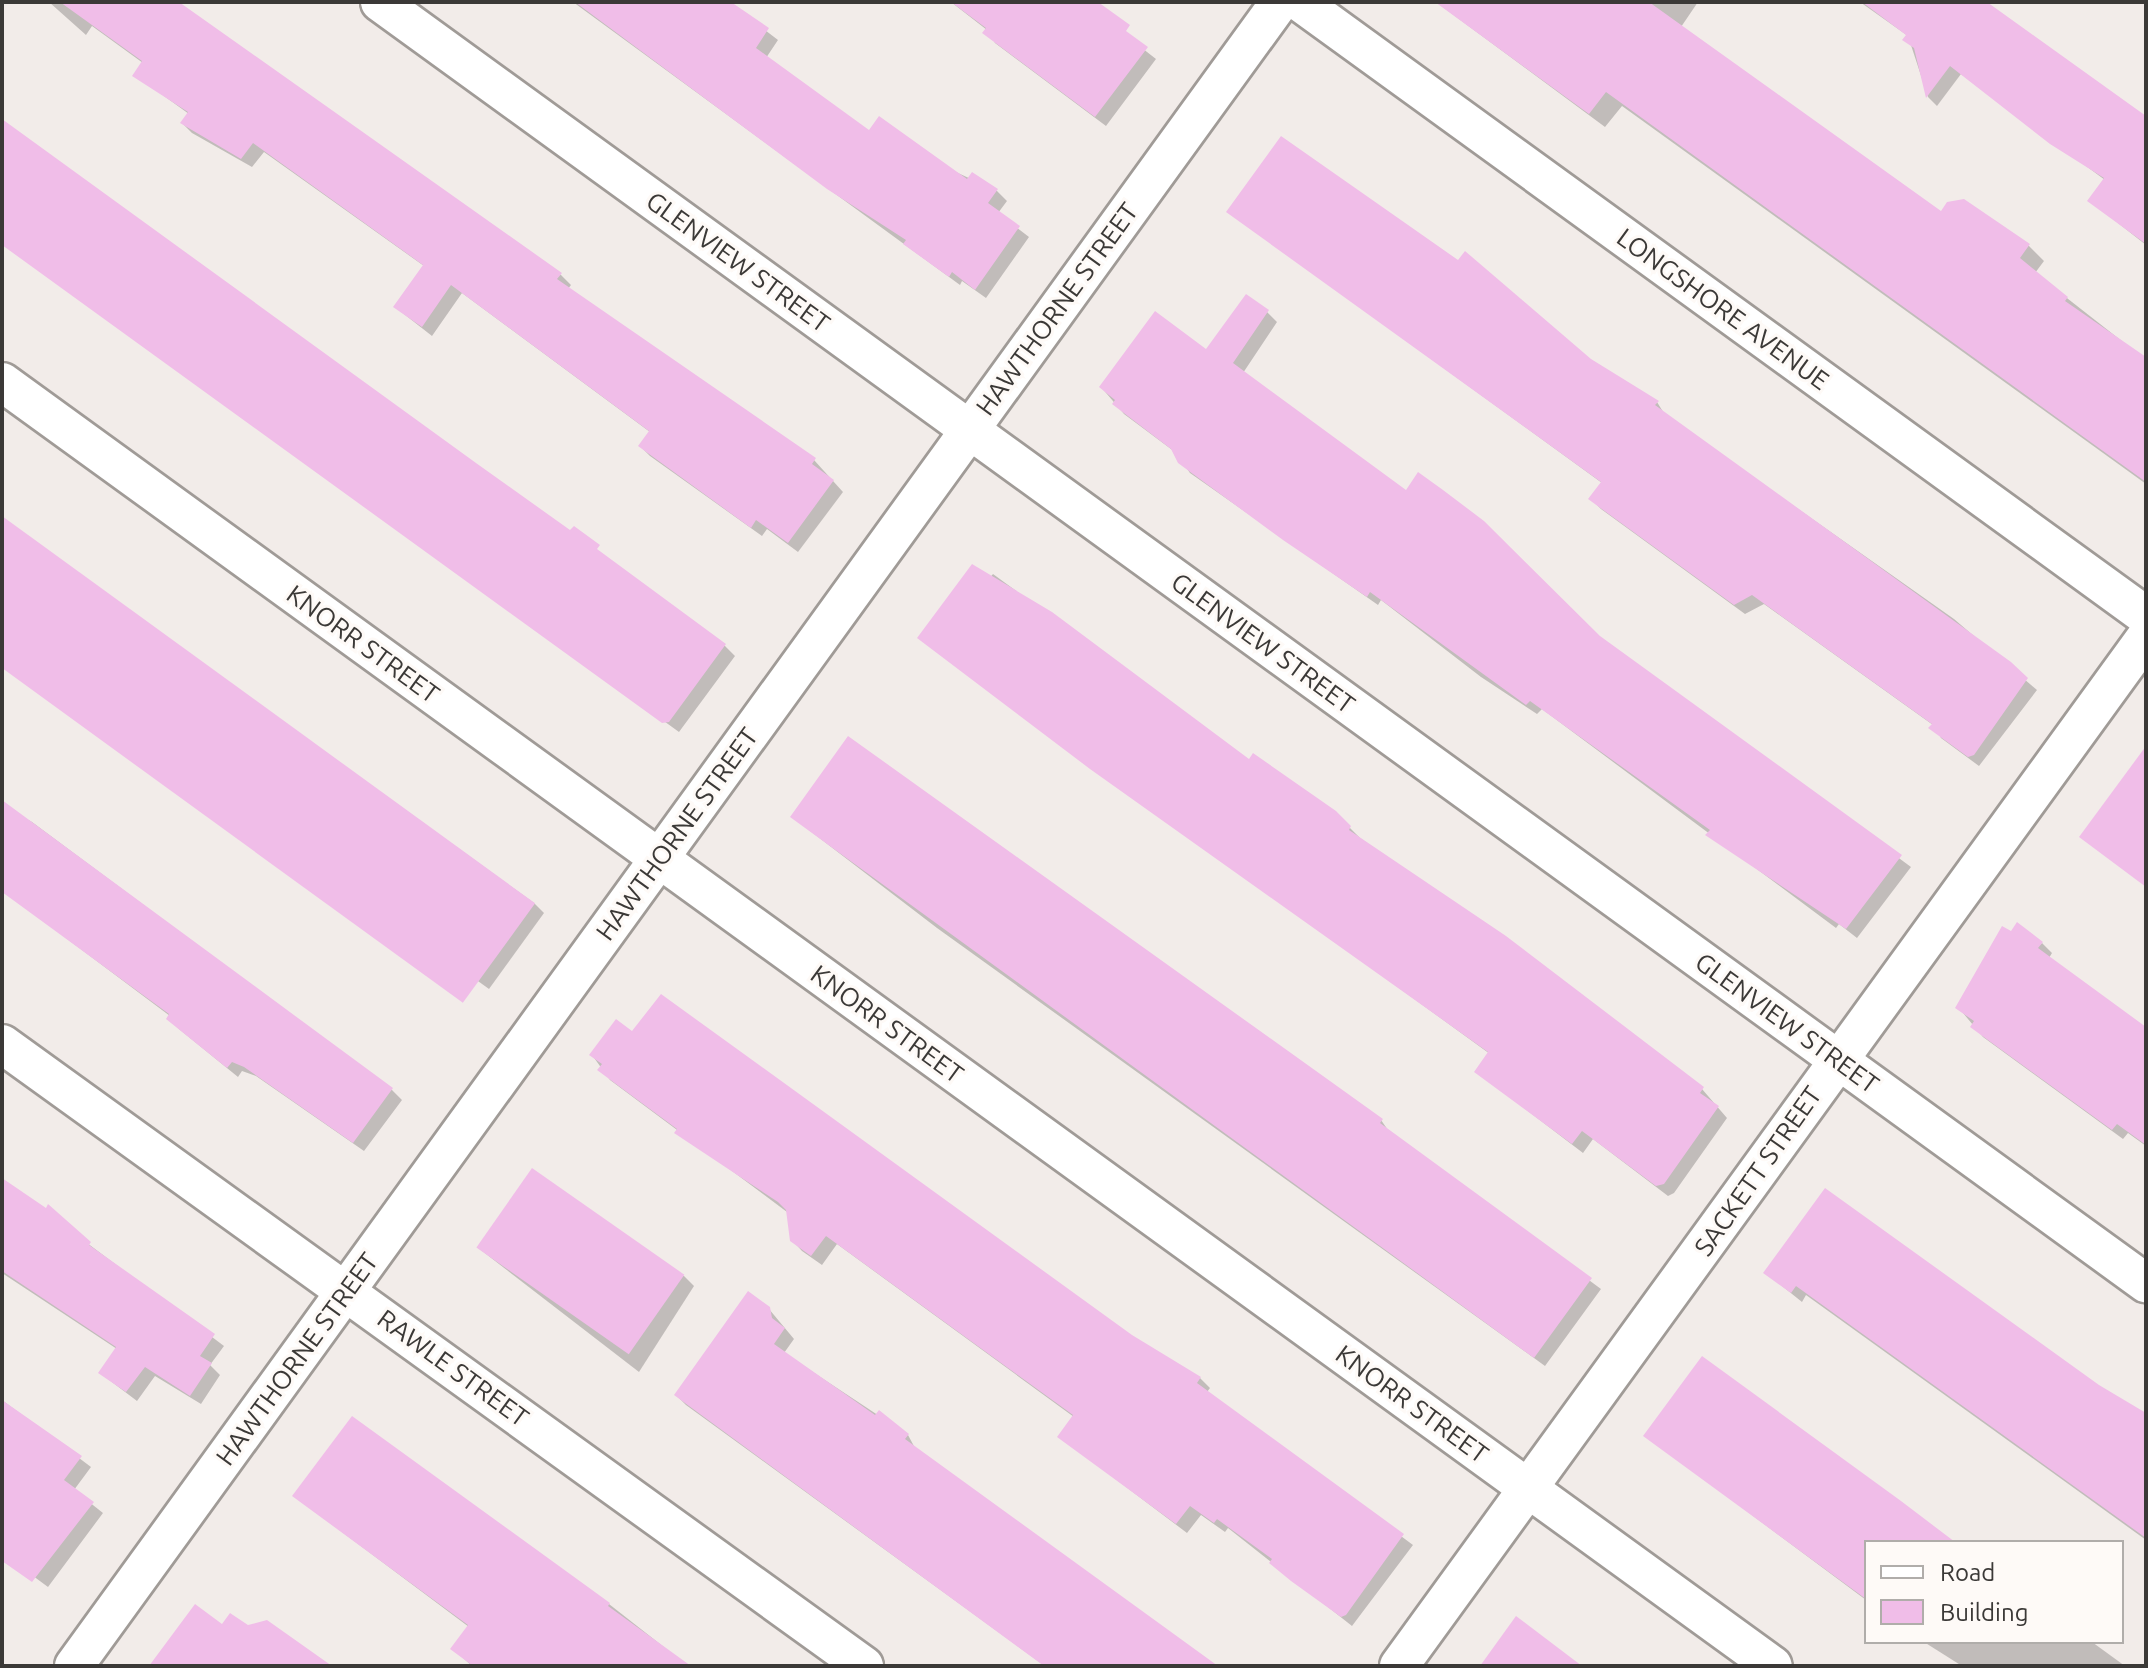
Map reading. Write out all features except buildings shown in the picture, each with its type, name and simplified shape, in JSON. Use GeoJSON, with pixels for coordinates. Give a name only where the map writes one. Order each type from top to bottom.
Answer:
{"type":"FeatureCollection","features":[{"type":"Feature","properties":{"kind":"street","name":"GLENVIEW STREET"},"geometry":{"type":"LineString","coordinates":[[380,2],[2146,1283]]}},
{"type":"Feature","properties":{"kind":"street","name":"HAWTHORNE STREET"},"geometry":{"type":"LineString","coordinates":[[74,1666],[1280,2]]}},
{"type":"Feature","properties":{"kind":"street","name":"LONGSHORE AVENUE"},"geometry":{"type":"LineString","coordinates":[[1300,2],[2146,616]]}},
{"type":"Feature","properties":{"kind":"street","name":"KNORR STREET"},"geometry":{"type":"LineString","coordinates":[[2,382],[1773,1666]]}},
{"type":"Feature","properties":{"kind":"street","name":"SACKETT STREET"},"geometry":{"type":"LineString","coordinates":[[1399,1666],[2146,637]]}},
{"type":"Feature","properties":{"kind":"street","name":"RAWLE STREET"},"geometry":{"type":"LineString","coordinates":[[2,1044],[864,1666]]}}]}
